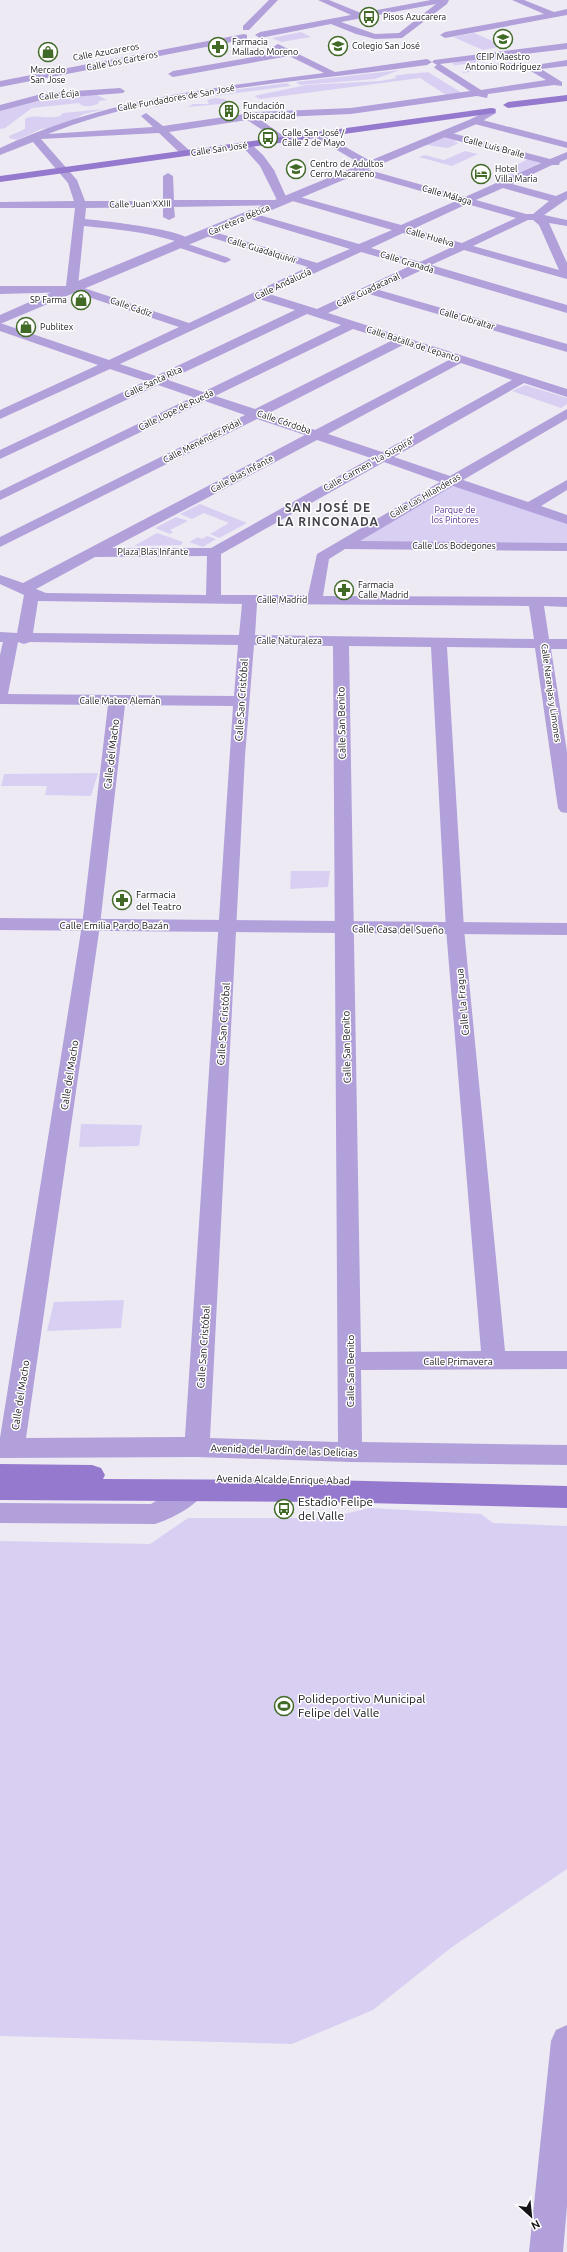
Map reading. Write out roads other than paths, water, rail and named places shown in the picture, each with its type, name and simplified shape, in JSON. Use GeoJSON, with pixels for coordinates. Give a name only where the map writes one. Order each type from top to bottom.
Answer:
{"type":"FeatureCollection","features":[{"type":"Feature","properties":{"kind":"main road","name":"Calle San José"},"geometry":{"type":"LineString","coordinates":[[438,117],[567,98]]}},
{"type":"Feature","properties":{"kind":"main road","name":"Calle San José"},"geometry":{"type":"LineString","coordinates":[[0,179],[497,108]]}},
{"type":"Feature","properties":{"kind":"main road","name":"Avenida Alcalde Enrique Abad"},"geometry":{"type":"LineString","coordinates":[[0,1474],[567,1484]]}},
{"type":"Feature","properties":{"kind":"main road","name":"Avenida Alcalde Enrique Abad"},"geometry":{"type":"LineString","coordinates":[[0,1489],[325,1491],[567,1497]]}},
{"type":"Feature","properties":{"kind":"street"},"geometry":{"type":"LineString","coordinates":[[239,32],[274,0]]}},
{"type":"Feature","properties":{"kind":"street"},"geometry":{"type":"LineString","coordinates":[[322,0],[360,16]]}},
{"type":"Feature","properties":{"kind":"street"},"geometry":{"type":"LineString","coordinates":[[418,0],[427,4]]}},
{"type":"Feature","properties":{"kind":"street"},"geometry":{"type":"LineString","coordinates":[[218,33],[239,32],[259,34],[280,32],[446,0]]}},
{"type":"Feature","properties":{"kind":"street"},"geometry":{"type":"LineString","coordinates":[[333,22],[364,36],[394,37],[402,35],[446,0]]}},
{"type":"Feature","properties":{"kind":"street"},"geometry":{"type":"LineString","coordinates":[[516,0],[567,19]]}},
{"type":"Feature","properties":{"kind":"street"},"geometry":{"type":"LineString","coordinates":[[445,35],[567,12]]}},
{"type":"Feature","properties":{"kind":"street","name":"Calle Los Carteros"},"geometry":{"type":"LineString","coordinates":[[0,84],[204,46],[239,32]]}},
{"type":"Feature","properties":{"kind":"street"},"geometry":{"type":"LineString","coordinates":[[259,34],[290,53],[335,75]]}},
{"type":"Feature","properties":{"kind":"street"},"geometry":{"type":"LineString","coordinates":[[204,46],[277,82]]}},
{"type":"Feature","properties":{"kind":"street","name":"Calle Fundadores de San José"},"geometry":{"type":"LineString","coordinates":[[0,152],[36,138],[62,123],[133,104],[196,93],[277,82],[434,65],[508,53],[567,46]]}},
{"type":"Feature","properties":{"kind":"street"},"geometry":{"type":"LineString","coordinates":[[168,70],[237,63],[290,53]]}},
{"type":"Feature","properties":{"kind":"street"},"geometry":{"type":"LineString","coordinates":[[151,56],[196,93]]}},
{"type":"Feature","properties":{"kind":"street"},"geometry":{"type":"LineString","coordinates":[[567,64],[532,68],[567,89]]}},
{"type":"Feature","properties":{"kind":"street"},"geometry":{"type":"LineString","coordinates":[[434,65],[478,93],[497,108]]}},
{"type":"Feature","properties":{"kind":"street"},"geometry":{"type":"LineString","coordinates":[[95,66],[133,104]]}},
{"type":"Feature","properties":{"kind":"street"},"geometry":{"type":"LineString","coordinates":[[36,138],[160,130],[250,117],[351,111],[478,93],[567,76]]}},
{"type":"Feature","properties":{"kind":"street","name":"Calle Écija"},"geometry":{"type":"LineString","coordinates":[[0,108],[39,96],[65,93],[120,91]]}},
{"type":"Feature","properties":{"kind":"street","name":"Carretera Bética"},"geometry":{"type":"LineString","coordinates":[[0,320],[72,288],[444,134],[476,120],[497,108]]}},
{"type":"Feature","properties":{"kind":"street"},"geometry":{"type":"LineString","coordinates":[[351,111],[372,126]]}},
{"type":"Feature","properties":{"kind":"street"},"geometry":{"type":"LineString","coordinates":[[464,113],[472,114],[476,120],[567,145]]}},
{"type":"Feature","properties":{"kind":"street"},"geometry":{"type":"LineString","coordinates":[[146,116],[186,153]]}},
{"type":"Feature","properties":{"kind":"street"},"geometry":{"type":"LineString","coordinates":[[250,117],[281,139]]}},
{"type":"Feature","properties":{"kind":"street"},"geometry":{"type":"LineString","coordinates":[[317,134],[370,165]]}},
{"type":"Feature","properties":{"kind":"street","name":"Calle Luis Braile"},"geometry":{"type":"LineString","coordinates":[[444,134],[567,167]]}},
{"type":"Feature","properties":{"kind":"street"},"geometry":{"type":"LineString","coordinates":[[36,138],[62,171],[73,182],[81,204],[72,288]]}},
{"type":"Feature","properties":{"kind":"street"},"geometry":{"type":"LineString","coordinates":[[246,145],[262,159],[274,177],[285,200]]}},
{"type":"Feature","properties":{"kind":"street","name":"Calle Andalucía"},"geometry":{"type":"LineString","coordinates":[[0,415],[318,267],[567,155]]}},
{"type":"Feature","properties":{"kind":"street","name":"Calle Málaga"},"geometry":{"type":"LineString","coordinates":[[358,170],[467,201],[531,217],[567,223]]}},
{"type":"Feature","properties":{"kind":"street"},"geometry":{"type":"LineString","coordinates":[[159,232],[168,227],[170,204],[168,176]]}},
{"type":"Feature","properties":{"kind":"street"},"geometry":{"type":"LineString","coordinates":[[501,184],[562,197]]}},
{"type":"Feature","properties":{"kind":"street","name":"Calle Guadacanal"},"geometry":{"type":"LineString","coordinates":[[319,313],[531,217],[562,197]]}},
{"type":"Feature","properties":{"kind":"street","name":"Calle Juan XXIII"},"geometry":{"type":"LineString","coordinates":[[0,206],[170,204],[285,200]]}},
{"type":"Feature","properties":{"kind":"street","name":"Calle Huelva"},"geometry":{"type":"LineString","coordinates":[[285,200],[403,229],[567,276]]}},
{"type":"Feature","properties":{"kind":"street","name":"Calle Granada"},"geometry":{"type":"LineString","coordinates":[[248,215],[567,309]]}},
{"type":"Feature","properties":{"kind":"street"},"geometry":{"type":"LineString","coordinates":[[531,217],[544,223],[567,276]]}},
{"type":"Feature","properties":{"kind":"street"},"geometry":{"type":"LineString","coordinates":[[78,222],[126,226],[159,232],[225,260]]}},
{"type":"Feature","properties":{"kind":"street","name":"Calle Guadalquivir"},"geometry":{"type":"LineString","coordinates":[[206,233],[318,267]]}},
{"type":"Feature","properties":{"kind":"street","name":"Calle Cádiz"},"geometry":{"type":"LineString","coordinates":[[0,290],[72,288],[190,327]]}},
{"type":"Feature","properties":{"kind":"street","name":"Calle Gibraltar"},"geometry":{"type":"LineString","coordinates":[[368,290],[567,348]]}},
{"type":"Feature","properties":{"kind":"street","name":"Calle Batalla de Lepanto"},"geometry":{"type":"LineString","coordinates":[[259,295],[524,378],[567,393]]}},
{"type":"Feature","properties":{"kind":"street","name":"Calle Santa Rita"},"geometry":{"type":"LineString","coordinates":[[0,455],[306,310]]}},
{"type":"Feature","properties":{"kind":"street","name":"Calle Lope de Rueda"},"geometry":{"type":"LineString","coordinates":[[0,496],[352,324]]}},
{"type":"Feature","properties":{"kind":"street","name":"Calle Córdoba"},"geometry":{"type":"LineString","coordinates":[[0,327],[258,413],[567,520]]}},
{"type":"Feature","properties":{"kind":"street","name":"Calle Menéndez Pidal"},"geometry":{"type":"LineString","coordinates":[[0,543],[403,340]]}},
{"type":"Feature","properties":{"kind":"street","name":"Calle Blas Infante"},"geometry":{"type":"LineString","coordinates":[[28,591],[93,553],[460,359]]}},
{"type":"Feature","properties":{"kind":"street","name":"Calle Carmen \"La Suspirá\""},"geometry":{"type":"LineString","coordinates":[[214,552],[382,456],[524,378]]}},
{"type":"Feature","properties":{"kind":"street"},"geometry":{"type":"LineString","coordinates":[[0,401],[16,408]]}},
{"type":"Feature","properties":{"kind":"street","name":"Calle Las Hilanderas"},"geometry":{"type":"LineString","coordinates":[[316,600],[322,557],[567,413]]}},
{"type":"Feature","properties":{"kind":"street"},"geometry":{"type":"LineString","coordinates":[[529,508],[567,484]]}},
{"type":"Feature","properties":{"kind":"street","name":"Calle Los Bodegones"},"geometry":{"type":"LineString","coordinates":[[342,545],[567,546]]}},
{"type":"Feature","properties":{"kind":"street"},"geometry":{"type":"LineString","coordinates":[[213,600],[214,552]]}},
{"type":"Feature","properties":{"kind":"street","name":"Plaza Blas Infante"},"geometry":{"type":"LineString","coordinates":[[93,553],[214,552]]}},
{"type":"Feature","properties":{"kind":"street","name":"Calle Madrid"},"geometry":{"type":"LineString","coordinates":[[2,583],[28,591],[44,598],[567,602]]}},
{"type":"Feature","properties":{"kind":"street"},"geometry":{"type":"LineString","coordinates":[[0,695],[12,638],[28,591]]}},
{"type":"Feature","properties":{"kind":"street","name":"Calle San Cristóbal"},"geometry":{"type":"LineString","coordinates":[[196,1447],[229,927],[241,701],[245,641],[250,600]]}},
{"type":"Feature","properties":{"kind":"street","name":"Calle Naranjas y Limones"},"geometry":{"type":"LineString","coordinates":[[536,602],[544,644],[567,808]]}},
{"type":"Feature","properties":{"kind":"street","name":"Calle Naturaleza"},"geometry":{"type":"LineString","coordinates":[[12,638],[567,644]]}},
{"type":"Feature","properties":{"kind":"street","name":"Calle San Benito"},"geometry":{"type":"LineString","coordinates":[[340,642],[350,1452]]}},
{"type":"Feature","properties":{"kind":"street","name":"Calle La Fragua"},"geometry":{"type":"LineString","coordinates":[[439,643],[455,929],[494,1361]]}},
{"type":"Feature","properties":{"kind":"street","name":"Calle Mateo Alemán"},"geometry":{"type":"LineString","coordinates":[[0,699],[241,701]]}},
{"type":"Feature","properties":{"kind":"street","name":"Calle del Macho"},"geometry":{"type":"LineString","coordinates":[[6,1448],[91,925],[117,701]]}},
{"type":"Feature","properties":{"kind":"street","name":"Calle Emilia Pardo Bazán"},"geometry":{"type":"LineString","coordinates":[[0,924],[229,927]]}},
{"type":"Feature","properties":{"kind":"street","name":"Calle Casa del Sueño"},"geometry":{"type":"LineString","coordinates":[[229,927],[567,929]]}},
{"type":"Feature","properties":{"kind":"street","name":"Calle Primavera"},"geometry":{"type":"LineString","coordinates":[[350,1361],[567,1360]]}},
{"type":"Feature","properties":{"kind":"street","name":"Avenida del Jardín de las Delicias"},"geometry":{"type":"LineString","coordinates":[[6,1448],[196,1447],[350,1452],[567,1455]]}},
{"type":"Feature","properties":{"kind":"street"},"geometry":{"type":"LineString","coordinates":[[0,1513],[155,1514],[192,1490]]}},
{"type":"Feature","properties":{"kind":"street"},"geometry":{"type":"LineString","coordinates":[[546,2252],[567,2041]]}},
{"type":"Feature","properties":{"kind":"place","name":"Pisos Azucarera"},"geometry":{"type":"Point","coordinates":[369,17]}},
{"type":"Feature","properties":{"kind":"place","name":"CEIP Maestro Antonio Rodríguez"},"geometry":{"type":"Point","coordinates":[503,39]}},
{"type":"Feature","properties":{"kind":"place","name":"Colegio San José"},"geometry":{"type":"Point","coordinates":[338,46]}},
{"type":"Feature","properties":{"kind":"place","name":"Farmacia Mallado Moreno"},"geometry":{"type":"Point","coordinates":[218,47]}},
{"type":"Feature","properties":{"kind":"place","name":"Mercado San Jose"},"geometry":{"type":"Point","coordinates":[48,52]}},
{"type":"Feature","properties":{"kind":"place","name":"Fundación Discapacidad"},"geometry":{"type":"Point","coordinates":[229,111]}},
{"type":"Feature","properties":{"kind":"place","name":"Calle San José / Calle 2 de Mayo"},"geometry":{"type":"Point","coordinates":[268,138]}},
{"type":"Feature","properties":{"kind":"place","name":"Centro de Adultos Cerro Macareno"},"geometry":{"type":"Point","coordinates":[296,169]}},
{"type":"Feature","properties":{"kind":"place","name":"Hotel Villa Maria"},"geometry":{"type":"Point","coordinates":[481,174]}},
{"type":"Feature","properties":{"kind":"place","name":"SP Farma"},"geometry":{"type":"Point","coordinates":[81,300]}},
{"type":"Feature","properties":{"kind":"place","name":"Publitex"},"geometry":{"type":"Point","coordinates":[26,327]}},
{"type":"Feature","properties":{"kind":"place","name":"Farmacia Calle Madrid"},"geometry":{"type":"Point","coordinates":[344,590]}},
{"type":"Feature","properties":{"kind":"place","name":"Farmacia del Teatro"},"geometry":{"type":"Point","coordinates":[122,900]}},
{"type":"Feature","properties":{"kind":"place","name":"Estadio Felipe del Valle"},"geometry":{"type":"Point","coordinates":[284,1509]}},
{"type":"Feature","properties":{"kind":"place","name":"Polideportivo Municipal Felipe del Valle"},"geometry":{"type":"Point","coordinates":[284,1706]}},
{"type":"Feature","properties":{"kind":"district","name":"SAN JOSÉ DE LA RINCONADA"},"geometry":{"type":"Point","coordinates":[328,515]}},
{"type":"Feature","properties":{"kind":"park label","name":"Parque de los Pintores"},"geometry":{"type":"Point","coordinates":[455,516]}}]}
